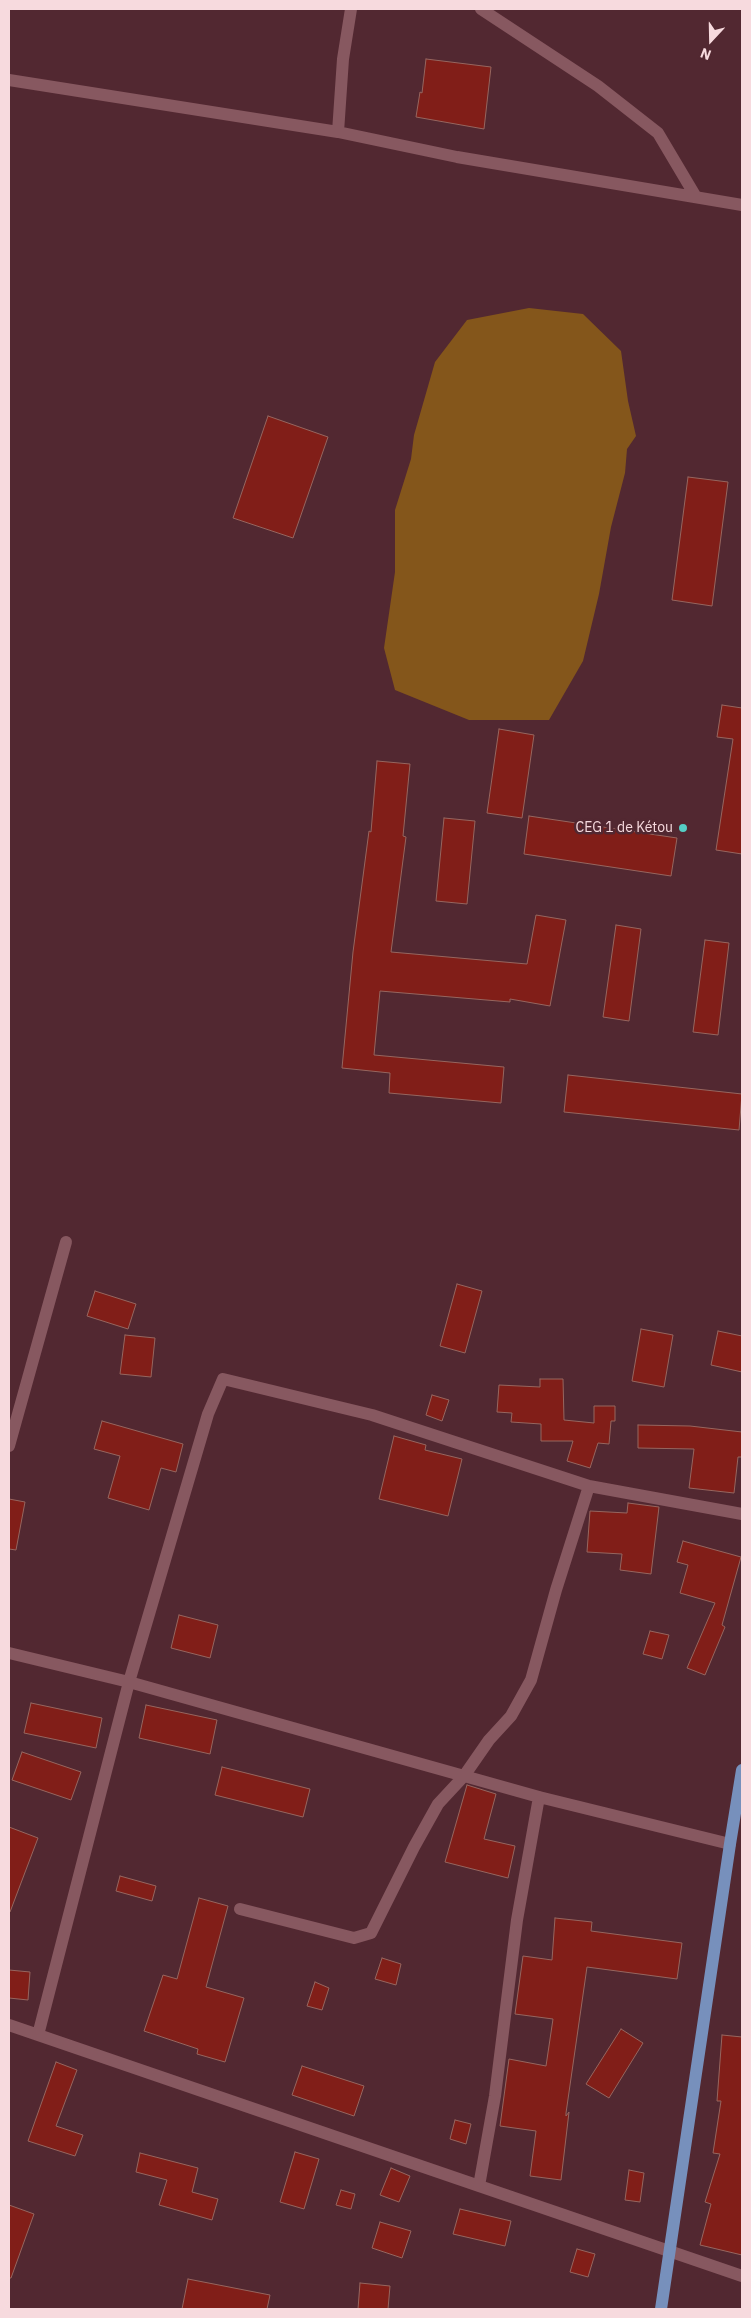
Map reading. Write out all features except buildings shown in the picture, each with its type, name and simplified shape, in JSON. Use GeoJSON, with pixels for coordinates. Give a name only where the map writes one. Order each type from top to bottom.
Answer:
{"type":"FeatureCollection","features":[{"type":"Feature","properties":{"kind":"main road"},"geometry":{"type":"LineString","coordinates":[[662,2309],[730,1844],[739,1808],[742,1770]]}},
{"type":"Feature","properties":{"kind":"street"},"geometry":{"type":"LineString","coordinates":[[338,132],[344,59],[351,9]]}},
{"type":"Feature","properties":{"kind":"street"},"geometry":{"type":"LineString","coordinates":[[480,9],[598,86],[658,134],[696,197]]}},
{"type":"Feature","properties":{"kind":"street"},"geometry":{"type":"LineString","coordinates":[[9,80],[338,132],[457,157],[742,205]]}},
{"type":"Feature","properties":{"kind":"street"},"geometry":{"type":"LineString","coordinates":[[9,1446],[66,1242]]}},
{"type":"Feature","properties":{"kind":"street"},"geometry":{"type":"LineString","coordinates":[[38,2035],[129,1682],[208,1414],[223,1379],[372,1416],[589,1486],[742,1514]]}},
{"type":"Feature","properties":{"kind":"street"},"geometry":{"type":"LineString","coordinates":[[240,1909],[354,1938],[371,1933],[438,1804],[464,1776],[489,1740],[511,1716],[531,1680],[556,1590],[589,1486]]}},
{"type":"Feature","properties":{"kind":"street"},"geometry":{"type":"LineString","coordinates":[[9,1653],[129,1682],[539,1798],[730,1844]]}},
{"type":"Feature","properties":{"kind":"street"},"geometry":{"type":"LineString","coordinates":[[479,2186],[495,2096],[518,1920],[539,1798]]}},
{"type":"Feature","properties":{"kind":"street"},"geometry":{"type":"LineString","coordinates":[[9,2025],[742,2276]]}},
{"type":"Feature","properties":{"kind":"shaded area"},"geometry":{"type":"Polygon","coordinates":[[[529,308],[583,314],[621,351],[628,401],[636,436],[627,449],[625,473],[611,527],[599,594],[583,661],[549,720],[469,720],[395,690],[384,648],[395,572],[395,510],[411,459],[414,435],[435,362],[467,320],[529,308]]]}},
{"type":"Feature","properties":{"kind":"place","name":"CEG 1 de Kétou"},"geometry":{"type":"Point","coordinates":[683,828]}}]}
